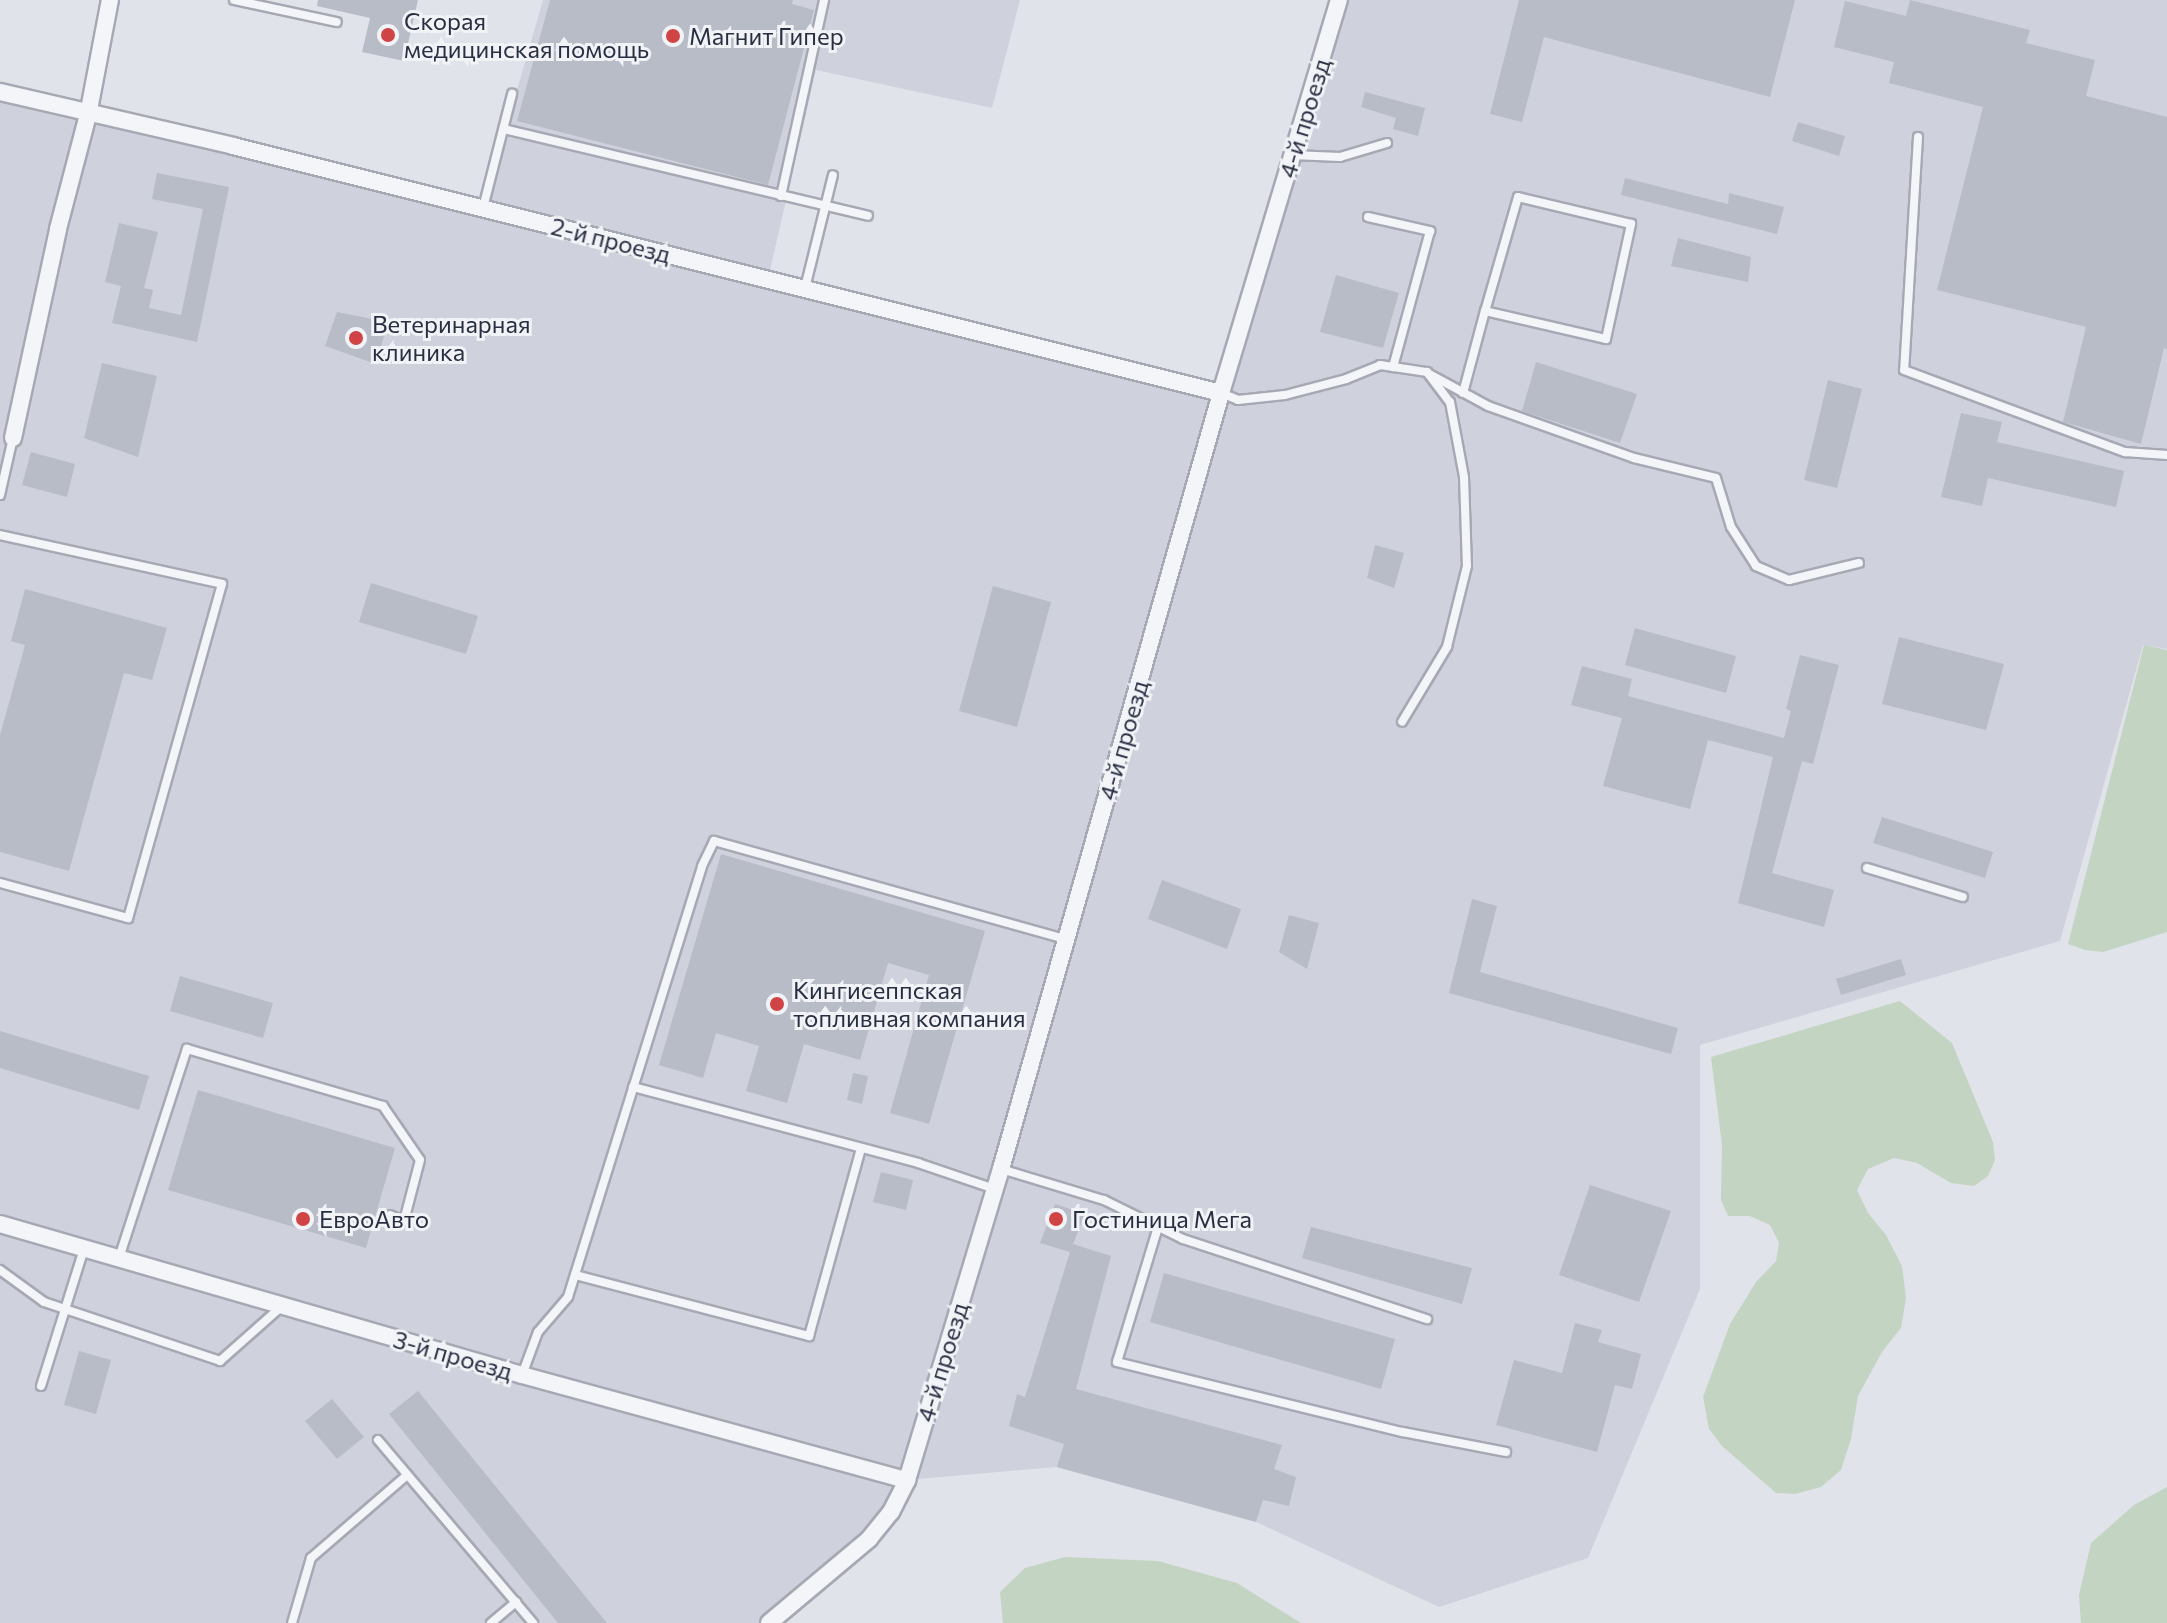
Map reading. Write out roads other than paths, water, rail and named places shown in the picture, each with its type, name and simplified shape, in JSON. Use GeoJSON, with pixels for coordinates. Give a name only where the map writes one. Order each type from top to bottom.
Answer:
{"type":"FeatureCollection","features":[{"type":"Feature","properties":{"kind":"street"},"geometry":{"type":"LineString","coordinates":[[13,438],[58,229],[88,115],[110,0]]}},
{"type":"Feature","properties":{"kind":"street","name":"4-й проезд"},"geometry":{"type":"LineString","coordinates":[[769,1623],[869,1539],[891,1512],[907,1480],[1001,1169],[1221,393],[1339,0]]}},
{"type":"Feature","properties":{"kind":"street","name":"2-й проезд"},"geometry":{"type":"LineString","coordinates":[[0,92],[88,115],[233,146],[1221,393]]}},
{"type":"Feature","properties":{"kind":"street","name":"3-й проезд"},"geometry":{"type":"LineString","coordinates":[[0,1224],[522,1375],[907,1480]]}},
{"type":"Feature","properties":{"kind":"lane"},"geometry":{"type":"LineString","coordinates":[[234,0],[337,22]]}},
{"type":"Feature","properties":{"kind":"lane"},"geometry":{"type":"LineString","coordinates":[[781,196],[824,0]]}},
{"type":"Feature","properties":{"kind":"lane"},"geometry":{"type":"LineString","coordinates":[[483,208],[512,94]]}},
{"type":"Feature","properties":{"kind":"lane"},"geometry":{"type":"LineString","coordinates":[[504,129],[868,216]]}},
{"type":"Feature","properties":{"kind":"lane"},"geometry":{"type":"LineString","coordinates":[[1918,137],[1904,370],[2125,452],[2167,455]]}},
{"type":"Feature","properties":{"kind":"lane"},"geometry":{"type":"LineString","coordinates":[[1292,155],[1340,157],[1387,143]]}},
{"type":"Feature","properties":{"kind":"lane"},"geometry":{"type":"LineString","coordinates":[[805,288],[833,175]]}},
{"type":"Feature","properties":{"kind":"lane"},"geometry":{"type":"LineString","coordinates":[[1463,393],[1485,311],[1518,197],[1631,224],[1606,339],[1485,311]]}},
{"type":"Feature","properties":{"kind":"lane"},"geometry":{"type":"LineString","coordinates":[[1368,217],[1430,231],[1393,367]]}},
{"type":"Feature","properties":{"kind":"lane"},"geometry":{"type":"LineString","coordinates":[[1221,393],[1238,400],[1285,395],[1346,379],[1380,365],[1427,372],[1488,406],[1634,458],[1716,478],[1731,527],[1756,566],[1789,580],[1859,563]]}},
{"type":"Feature","properties":{"kind":"lane"},"geometry":{"type":"LineString","coordinates":[[1402,722],[1447,647],[1467,566],[1464,477],[1450,402],[1427,372]]}},
{"type":"Feature","properties":{"kind":"lane"},"geometry":{"type":"LineString","coordinates":[[0,495],[13,438]]}},
{"type":"Feature","properties":{"kind":"lane"},"geometry":{"type":"LineString","coordinates":[[0,535],[222,584],[128,918],[0,883]]}},
{"type":"Feature","properties":{"kind":"lane"},"geometry":{"type":"LineString","coordinates":[[522,1375],[538,1332],[568,1297],[702,866],[714,841],[1066,939]]}},
{"type":"Feature","properties":{"kind":"lane"},"geometry":{"type":"LineString","coordinates":[[1867,868],[1963,897]]}},
{"type":"Feature","properties":{"kind":"lane"},"geometry":{"type":"LineString","coordinates":[[119,1259],[187,1049],[383,1106],[420,1160],[404,1221],[390,1215]]}},
{"type":"Feature","properties":{"kind":"lane"},"geometry":{"type":"LineString","coordinates":[[633,1087],[861,1148],[995,1189]]}},
{"type":"Feature","properties":{"kind":"lane"},"geometry":{"type":"LineString","coordinates":[[575,1275],[809,1336],[861,1148]]}},
{"type":"Feature","properties":{"kind":"lane"},"geometry":{"type":"LineString","coordinates":[[1001,1169],[1104,1200],[1183,1239],[1427,1319]]}},
{"type":"Feature","properties":{"kind":"lane"},"geometry":{"type":"LineString","coordinates":[[1158,1227],[1117,1362],[1403,1432],[1506,1452]]}},
{"type":"Feature","properties":{"kind":"lane"},"geometry":{"type":"LineString","coordinates":[[41,1386],[84,1249]]}},
{"type":"Feature","properties":{"kind":"lane"},"geometry":{"type":"LineString","coordinates":[[0,1270],[44,1302],[220,1361],[283,1306]]}},
{"type":"Feature","properties":{"kind":"lane"},"geometry":{"type":"LineString","coordinates":[[378,1440],[533,1623]]}},
{"type":"Feature","properties":{"kind":"lane"},"geometry":{"type":"LineString","coordinates":[[292,1623],[311,1558],[407,1475]]}},
{"type":"Feature","properties":{"kind":"lane"},"geometry":{"type":"LineString","coordinates":[[491,1623],[516,1602]]}},
{"type":"Feature","properties":{"kind":"place","name":"Скорая медицинская помощь"},"geometry":{"type":"Point","coordinates":[388,35]}},
{"type":"Feature","properties":{"kind":"place","name":"Магнит Гипер"},"geometry":{"type":"Point","coordinates":[673,36]}},
{"type":"Feature","properties":{"kind":"place","name":"Ветеринарная клиника"},"geometry":{"type":"Point","coordinates":[356,338]}},
{"type":"Feature","properties":{"kind":"place","name":"Кингисеппская топливная компания"},"geometry":{"type":"Point","coordinates":[777,1004]}},
{"type":"Feature","properties":{"kind":"place","name":"ЕвроАвто"},"geometry":{"type":"Point","coordinates":[303,1219]}},
{"type":"Feature","properties":{"kind":"place","name":"Гостиница Мега"},"geometry":{"type":"Point","coordinates":[1056,1219]}}]}
